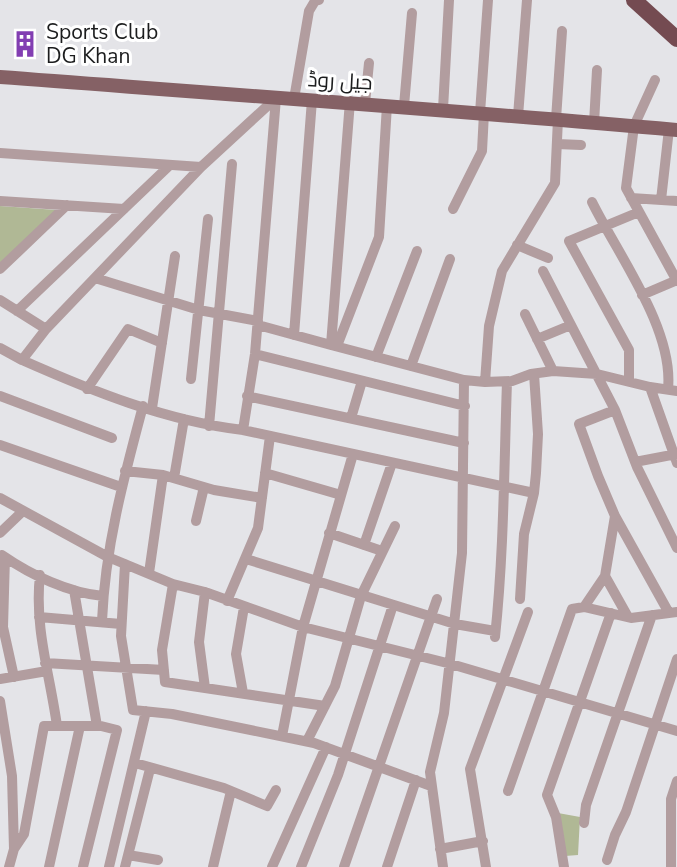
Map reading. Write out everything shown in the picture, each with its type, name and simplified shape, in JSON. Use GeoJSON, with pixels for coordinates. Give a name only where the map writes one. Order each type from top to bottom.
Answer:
{"type":"FeatureCollection","features":[{"type":"Feature","properties":{"kind":"highway"},"geometry":{"type":"LineString","coordinates":[[634,0],[677,39]]}},
{"type":"Feature","properties":{"kind":"highway"},"geometry":{"type":"LineString","coordinates":[[645,0],[677,29]]}},
{"type":"Feature","properties":{"kind":"main road","name":"جیل روڈ"},"geometry":{"type":"LineString","coordinates":[[0,77],[387,104],[673,130]]}},
{"type":"Feature","properties":{"kind":"street"},"geometry":{"type":"LineString","coordinates":[[294,99],[309,11],[316,0]]}},
{"type":"Feature","properties":{"kind":"street"},"geometry":{"type":"LineString","coordinates":[[443,110],[449,0]]}},
{"type":"Feature","properties":{"kind":"street"},"geometry":{"type":"LineString","coordinates":[[453,209],[482,151],[488,0]]}},
{"type":"Feature","properties":{"kind":"street"},"geometry":{"type":"LineString","coordinates":[[518,116],[527,1]]}},
{"type":"Feature","properties":{"kind":"street"},"geometry":{"type":"LineString","coordinates":[[404,106],[412,13]]}},
{"type":"Feature","properties":{"kind":"street"},"geometry":{"type":"LineString","coordinates":[[485,382],[489,326],[502,271],[552,190],[557,144],[562,30]]}},
{"type":"Feature","properties":{"kind":"street"},"geometry":{"type":"LineString","coordinates":[[334,345],[357,102],[369,63]]}},
{"type":"Feature","properties":{"kind":"street"},"geometry":{"type":"LineString","coordinates":[[594,122],[597,70]]}},
{"type":"Feature","properties":{"kind":"street"},"geometry":{"type":"LineString","coordinates":[[642,295],[677,280],[671,261],[631,198],[626,182],[634,126],[655,80]]}},
{"type":"Feature","properties":{"kind":"street"},"geometry":{"type":"LineString","coordinates":[[22,360],[46,329],[201,167],[276,98]]}},
{"type":"Feature","properties":{"kind":"street"},"geometry":{"type":"LineString","coordinates":[[243,430],[255,354],[276,98]]}},
{"type":"Feature","properties":{"kind":"street"},"geometry":{"type":"LineString","coordinates":[[294,335],[312,100]]}},
{"type":"Feature","properties":{"kind":"street"},"geometry":{"type":"LineString","coordinates":[[334,345],[379,237],[387,104]]}},
{"type":"Feature","properties":{"kind":"street"},"geometry":{"type":"LineString","coordinates":[[661,200],[673,130]]}},
{"type":"Feature","properties":{"kind":"street"},"geometry":{"type":"LineString","coordinates":[[557,144],[581,145]]}},
{"type":"Feature","properties":{"kind":"street"},"geometry":{"type":"LineString","coordinates":[[0,153],[201,167]]}},
{"type":"Feature","properties":{"kind":"street"},"geometry":{"type":"LineString","coordinates":[[209,426],[232,164]]}},
{"type":"Feature","properties":{"kind":"street"},"geometry":{"type":"LineString","coordinates":[[17,311],[170,165]]}},
{"type":"Feature","properties":{"kind":"street"},"geometry":{"type":"LineString","coordinates":[[631,198],[677,201]]}},
{"type":"Feature","properties":{"kind":"street"},"geometry":{"type":"LineString","coordinates":[[0,201],[124,209]]}},
{"type":"Feature","properties":{"kind":"street"},"geometry":{"type":"LineString","coordinates":[[95,278],[199,310],[258,323],[464,380],[508,382],[553,371],[597,374],[672,390],[662,337],[592,202]]}},
{"type":"Feature","properties":{"kind":"street"},"geometry":{"type":"LineString","coordinates":[[0,269],[66,205]]}},
{"type":"Feature","properties":{"kind":"street"},"geometry":{"type":"LineString","coordinates":[[629,381],[628,350],[569,241],[639,212]]}},
{"type":"Feature","properties":{"kind":"street"},"geometry":{"type":"LineString","coordinates":[[191,379],[208,219]]}},
{"type":"Feature","properties":{"kind":"street"},"geometry":{"type":"LineString","coordinates":[[517,246],[548,258]]}},
{"type":"Feature","properties":{"kind":"street"},"geometry":{"type":"LineString","coordinates":[[376,357],[417,251]]}},
{"type":"Feature","properties":{"kind":"street"},"geometry":{"type":"LineString","coordinates":[[102,621],[108,557],[121,487],[147,407],[162,343],[174,256]]}},
{"type":"Feature","properties":{"kind":"street"},"geometry":{"type":"LineString","coordinates":[[411,366],[450,259]]}},
{"type":"Feature","properties":{"kind":"street"},"geometry":{"type":"LineString","coordinates":[[543,271],[615,410],[635,462],[677,548]]}},
{"type":"Feature","properties":{"kind":"street"},"geometry":{"type":"LineString","coordinates":[[0,300],[46,329]]}},
{"type":"Feature","properties":{"kind":"street"},"geometry":{"type":"LineString","coordinates":[[525,314],[553,371]]}},
{"type":"Feature","properties":{"kind":"street"},"geometry":{"type":"LineString","coordinates":[[537,339],[571,325]]}},
{"type":"Feature","properties":{"kind":"street"},"geometry":{"type":"LineString","coordinates":[[87,389],[128,328],[162,343]]}},
{"type":"Feature","properties":{"kind":"street"},"geometry":{"type":"LineString","coordinates":[[0,348],[87,389],[209,426],[243,430],[534,493]]}},
{"type":"Feature","properties":{"kind":"street"},"geometry":{"type":"LineString","coordinates":[[255,354],[465,406]]}},
{"type":"Feature","properties":{"kind":"street"},"geometry":{"type":"LineString","coordinates":[[520,599],[524,534],[534,493],[538,434],[534,374]]}},
{"type":"Feature","properties":{"kind":"street"},"geometry":{"type":"LineString","coordinates":[[443,867],[430,772],[444,713],[463,553],[464,380]]}},
{"type":"Feature","properties":{"kind":"street"},"geometry":{"type":"LineString","coordinates":[[351,418],[362,381]]}},
{"type":"Feature","properties":{"kind":"street"},"geometry":{"type":"LineString","coordinates":[[246,559],[361,596],[495,634],[503,545],[508,382]]}},
{"type":"Feature","properties":{"kind":"street"},"geometry":{"type":"LineString","coordinates":[[635,462],[676,457],[650,387]]}},
{"type":"Feature","properties":{"kind":"street"},"geometry":{"type":"LineString","coordinates":[[247,396],[464,443]]}},
{"type":"Feature","properties":{"kind":"street"},"geometry":{"type":"LineString","coordinates":[[0,397],[113,438]]}},
{"type":"Feature","properties":{"kind":"street"},"geometry":{"type":"LineString","coordinates":[[508,791],[572,609],[584,607],[628,617],[673,613],[615,516],[579,424],[615,410]]}},
{"type":"Feature","properties":{"kind":"street"},"geometry":{"type":"LineString","coordinates":[[149,573],[168,477],[184,419]]}},
{"type":"Feature","properties":{"kind":"street"},"geometry":{"type":"LineString","coordinates":[[227,601],[258,528],[270,436]]}},
{"type":"Feature","properties":{"kind":"street"},"geometry":{"type":"LineString","coordinates":[[0,445],[121,487]]}},
{"type":"Feature","properties":{"kind":"street"},"geometry":{"type":"LineString","coordinates":[[282,736],[303,627],[353,454]]}},
{"type":"Feature","properties":{"kind":"street"},"geometry":{"type":"LineString","coordinates":[[364,545],[392,463]]}},
{"type":"Feature","properties":{"kind":"street"},"geometry":{"type":"LineString","coordinates":[[125,471],[168,477],[262,498]]}},
{"type":"Feature","properties":{"kind":"street"},"geometry":{"type":"LineString","coordinates":[[265,473],[341,495]]}},
{"type":"Feature","properties":{"kind":"street"},"geometry":{"type":"LineString","coordinates":[[196,521],[204,487]]}},
{"type":"Feature","properties":{"kind":"street"},"geometry":{"type":"LineString","coordinates":[[0,498],[108,557],[173,584],[205,592],[303,627],[451,664],[677,731]]}},
{"type":"Feature","properties":{"kind":"street"},"geometry":{"type":"LineString","coordinates":[[0,533],[23,511]]}},
{"type":"Feature","properties":{"kind":"street"},"geometry":{"type":"LineString","coordinates":[[584,607],[605,576],[615,516]]}},
{"type":"Feature","properties":{"kind":"street"},"geometry":{"type":"LineString","coordinates":[[307,741],[335,686],[361,596],[394,526]]}},
{"type":"Feature","properties":{"kind":"street"},"geometry":{"type":"LineString","coordinates":[[330,533],[382,551]]}},
{"type":"Feature","properties":{"kind":"street"},"geometry":{"type":"LineString","coordinates":[[14,677],[3,627],[2,555],[82,594],[103,596]]}},
{"type":"Feature","properties":{"kind":"street"},"geometry":{"type":"LineString","coordinates":[[125,564],[121,624],[133,710],[172,714],[307,741],[431,786]]}},
{"type":"Feature","properties":{"kind":"street"},"geometry":{"type":"LineString","coordinates":[[40,575],[39,617],[57,726]]}},
{"type":"Feature","properties":{"kind":"street"},"geometry":{"type":"LineString","coordinates":[[605,576],[628,617]]}},
{"type":"Feature","properties":{"kind":"street"},"geometry":{"type":"LineString","coordinates":[[173,584],[162,650],[165,682],[325,706]]}},
{"type":"Feature","properties":{"kind":"street"},"geometry":{"type":"LineString","coordinates":[[74,590],[97,726]]}},
{"type":"Feature","properties":{"kind":"street"},"geometry":{"type":"LineString","coordinates":[[205,592],[199,642],[205,688]]}},
{"type":"Feature","properties":{"kind":"street"},"geometry":{"type":"LineString","coordinates":[[344,867],[438,599]]}},
{"type":"Feature","properties":{"kind":"street"},"geometry":{"type":"LineString","coordinates":[[301,867],[338,775],[393,605]]}},
{"type":"Feature","properties":{"kind":"street"},"geometry":{"type":"LineString","coordinates":[[243,693],[236,654],[244,607]]}},
{"type":"Feature","properties":{"kind":"street"},"geometry":{"type":"LineString","coordinates":[[486,867],[470,769],[527,612]]}},
{"type":"Feature","properties":{"kind":"street"},"geometry":{"type":"LineString","coordinates":[[564,867],[556,817],[547,795],[611,613]]}},
{"type":"Feature","properties":{"kind":"street"},"geometry":{"type":"LineString","coordinates":[[584,823],[586,805],[652,615]]}},
{"type":"Feature","properties":{"kind":"street"},"geometry":{"type":"LineString","coordinates":[[39,617],[121,624]]}},
{"type":"Feature","properties":{"kind":"street"},"geometry":{"type":"LineString","coordinates":[[607,860],[626,812],[677,659]]}},
{"type":"Feature","properties":{"kind":"street"},"geometry":{"type":"LineString","coordinates":[[0,679],[46,667],[85,664],[164,670]]}},
{"type":"Feature","properties":{"kind":"street"},"geometry":{"type":"LineString","coordinates":[[0,701],[14,849]]}},
{"type":"Feature","properties":{"kind":"street"},"geometry":{"type":"LineString","coordinates":[[109,867],[146,711]]}},
{"type":"Feature","properties":{"kind":"street"},"geometry":{"type":"LineString","coordinates":[[9,867],[14,849],[24,834],[44,726],[97,726],[117,730],[83,867]]}},
{"type":"Feature","properties":{"kind":"street"},"geometry":{"type":"LineString","coordinates":[[48,867],[80,726]]}},
{"type":"Feature","properties":{"kind":"street"},"geometry":{"type":"LineString","coordinates":[[272,867],[326,747]]}},
{"type":"Feature","properties":{"kind":"street"},"geometry":{"type":"LineString","coordinates":[[135,763],[231,791],[267,806],[276,790]]}},
{"type":"Feature","properties":{"kind":"street"},"geometry":{"type":"LineString","coordinates":[[125,867],[150,769]]}},
{"type":"Feature","properties":{"kind":"street"},"geometry":{"type":"LineString","coordinates":[[387,867],[416,780]]}},
{"type":"Feature","properties":{"kind":"street"},"geometry":{"type":"LineString","coordinates":[[671,867],[671,799],[677,781]]}},
{"type":"Feature","properties":{"kind":"street"},"geometry":{"type":"LineString","coordinates":[[213,867],[231,791]]}},
{"type":"Feature","properties":{"kind":"street"},"geometry":{"type":"LineString","coordinates":[[0,830],[13,833]]}},
{"type":"Feature","properties":{"kind":"street"},"geometry":{"type":"LineString","coordinates":[[440,849],[482,841]]}},
{"type":"Feature","properties":{"kind":"street"},"geometry":{"type":"LineString","coordinates":[[128,855],[158,860]]}},
{"type":"Feature","properties":{"kind":"green space"},"geometry":{"type":"Polygon","coordinates":[[[0,206],[57,210],[0,263],[0,206]]]}},
{"type":"Feature","properties":{"kind":"green space"},"geometry":{"type":"Polygon","coordinates":[[[558,813],[580,817],[578,855],[565,856],[558,813]]]}},
{"type":"Feature","properties":{"kind":"place","name":"Sports Club DG Khan"},"geometry":{"type":"Point","coordinates":[25,44]}}]}
